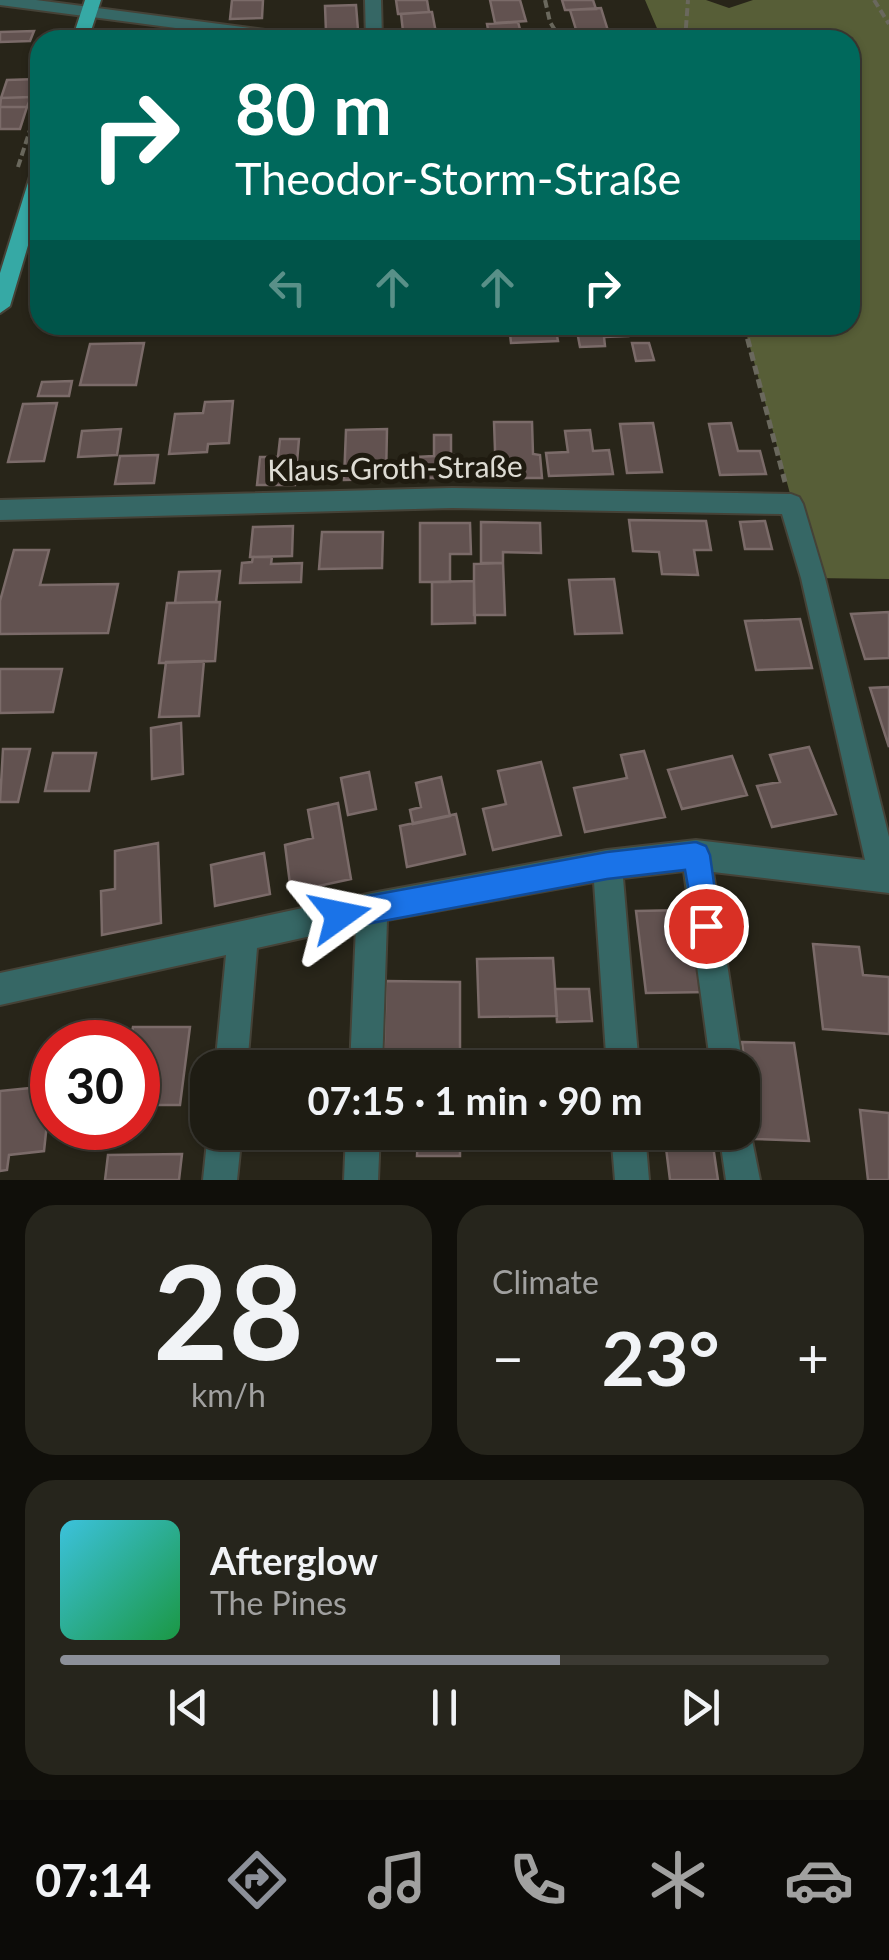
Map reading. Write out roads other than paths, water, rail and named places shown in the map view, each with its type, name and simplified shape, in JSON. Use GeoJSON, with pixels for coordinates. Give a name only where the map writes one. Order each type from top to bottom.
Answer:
{"type":"FeatureCollection","features":[{"type":"Feature","properties":{"kind":"main road"},"geometry":{"type":"LineString","coordinates":[[83,30],[91,6]]}},
{"type":"Feature","properties":{"kind":"main road"},"geometry":{"type":"LineString","coordinates":[[0,306],[5,276],[30,203]]}},
{"type":"Feature","properties":{"kind":"street"},"geometry":{"type":"LineString","coordinates":[[0,0],[91,6],[241,30]]}},
{"type":"Feature","properties":{"kind":"street"},"geometry":{"type":"LineString","coordinates":[[372,0],[374,30]]}},
{"type":"Feature","properties":{"kind":"street","name":"Klaus-Groth-Straße"},"geometry":{"type":"LineString","coordinates":[[0,510],[452,498],[790,504],[814,578],[886,878]]}},
{"type":"Feature","properties":{"kind":"street"},"geometry":{"type":"LineString","coordinates":[[0,989],[372,908],[607,865],[696,855],[886,878]]}},
{"type":"Feature","properties":{"kind":"street"},"geometry":{"type":"LineString","coordinates":[[696,855],[724,1050]]}},
{"type":"Feature","properties":{"kind":"street"},"geometry":{"type":"LineString","coordinates":[[607,865],[622,1050]]}},
{"type":"Feature","properties":{"kind":"street"},"geometry":{"type":"LineString","coordinates":[[367,1050],[372,908]]}},
{"type":"Feature","properties":{"kind":"street"},"geometry":{"type":"LineString","coordinates":[[232,1050],[243,936]]}},
{"type":"Feature","properties":{"kind":"street"},"geometry":{"type":"LineString","coordinates":[[220,1180],[222,1150]]}},
{"type":"Feature","properties":{"kind":"street"},"geometry":{"type":"LineString","coordinates":[[361,1180],[362,1150]]}},
{"type":"Feature","properties":{"kind":"street"},"geometry":{"type":"LineString","coordinates":[[630,1150],[632,1180]]}},
{"type":"Feature","properties":{"kind":"street"},"geometry":{"type":"LineString","coordinates":[[739,1150],[743,1180]]}}]}
